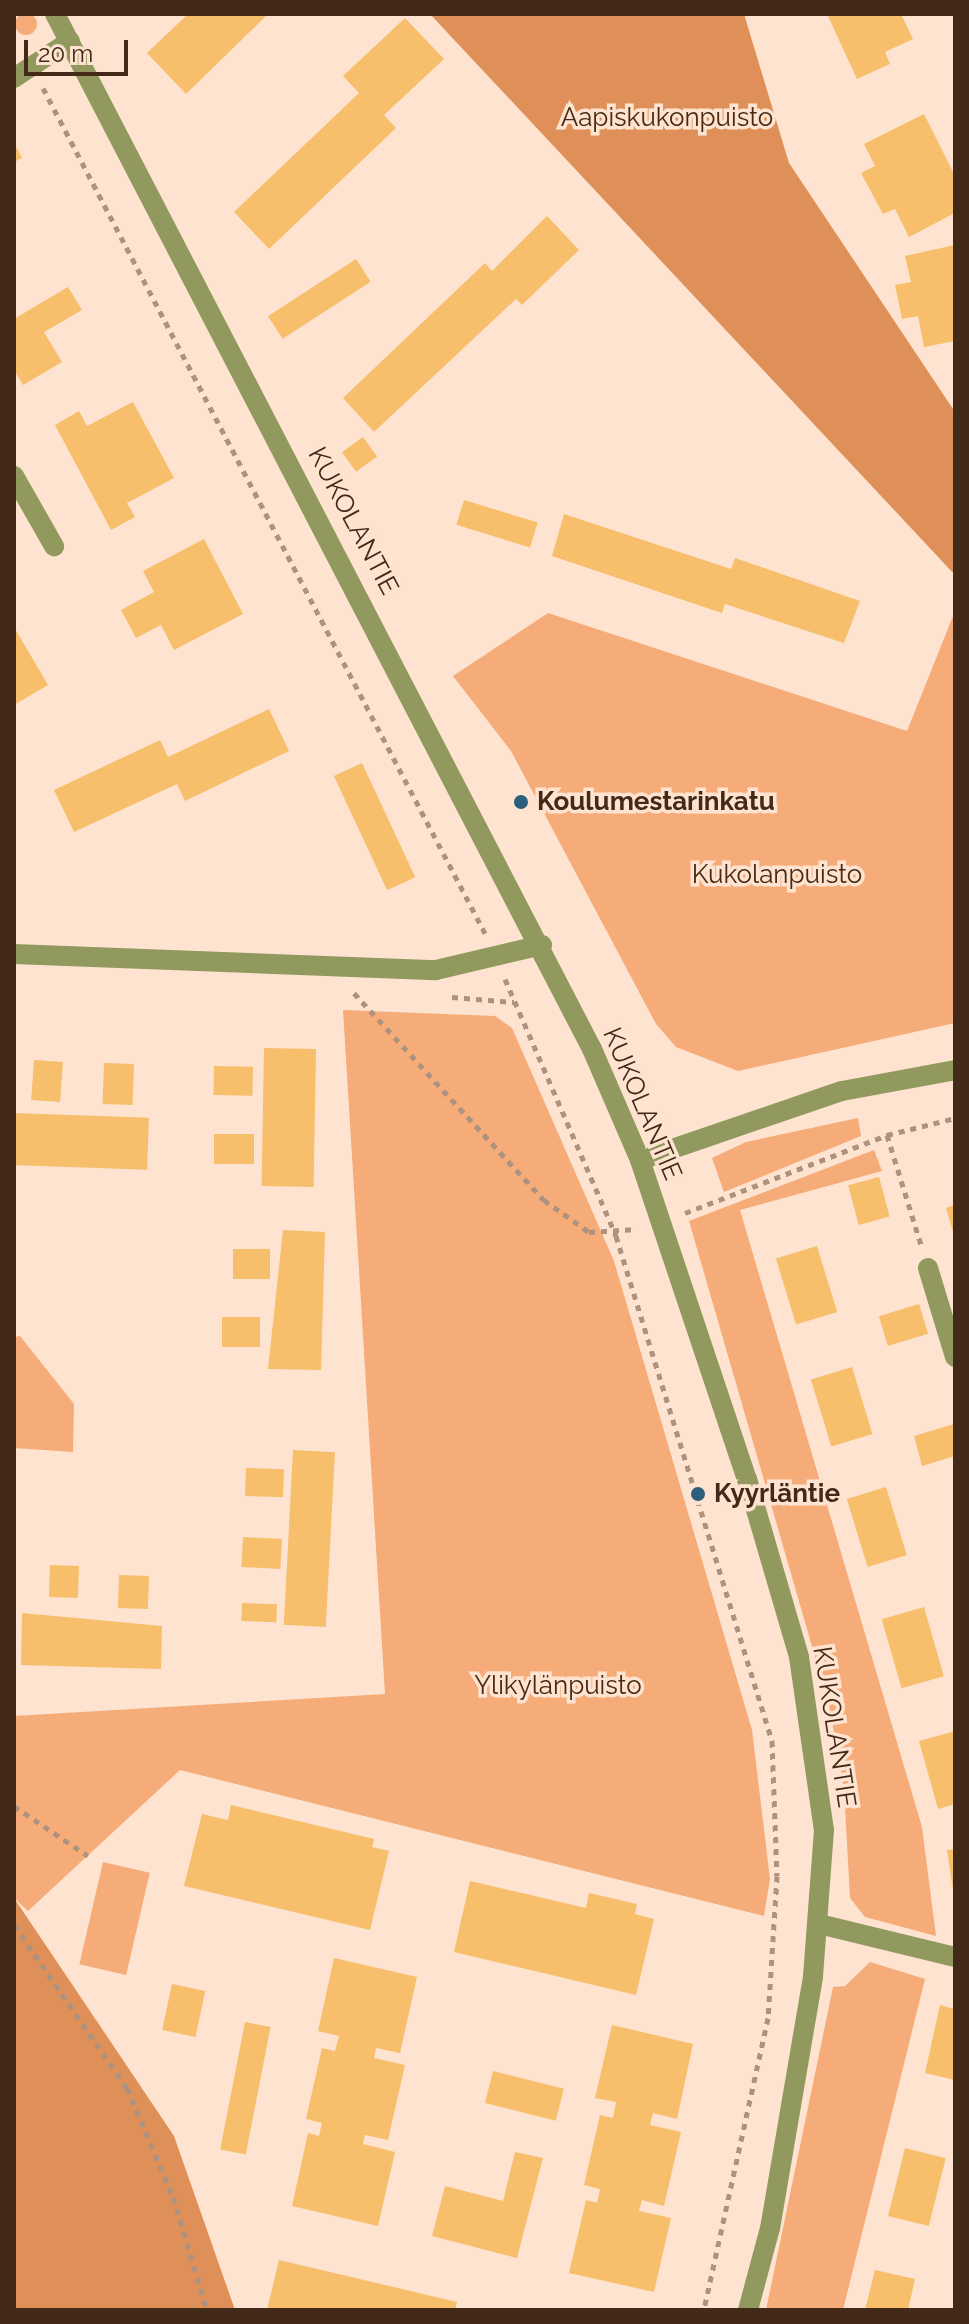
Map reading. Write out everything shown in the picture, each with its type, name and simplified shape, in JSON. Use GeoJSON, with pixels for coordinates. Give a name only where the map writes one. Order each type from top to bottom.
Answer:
{"type":"FeatureCollection","features":[{"type":"Feature","properties":{"kind":"street","name":"KUKOLANTIE"},"geometry":{"type":"LineString","coordinates":[[55,14],[542,945],[640,1160],[799,1657],[824,1830],[819,1924],[770,2228],[748,2310]]}},
{"type":"Feature","properties":{"kind":"street"},"geometry":{"type":"LineString","coordinates":[[23,72],[70,41]]}},
{"type":"Feature","properties":{"kind":"street"},"geometry":{"type":"LineString","coordinates":[[14,476],[54,546]]}},
{"type":"Feature","properties":{"kind":"street"},"geometry":{"type":"LineString","coordinates":[[14,954],[436,970],[496,960],[542,945]]}},
{"type":"Feature","properties":{"kind":"street"},"geometry":{"type":"LineString","coordinates":[[640,1160],[842,1091],[955,1070]]}},
{"type":"Feature","properties":{"kind":"street"},"geometry":{"type":"LineString","coordinates":[[928,1268],[952,1333],[955,1357]]}},
{"type":"Feature","properties":{"kind":"street"},"geometry":{"type":"LineString","coordinates":[[819,1924],[955,1957]]}},
{"type":"Feature","properties":{"kind":"path"},"geometry":{"type":"LineString","coordinates":[[23,72],[460,875],[616,1236],[683,1438],[774,1767],[768,2018],[704,2310]]}},
{"type":"Feature","properties":{"kind":"path"},"geometry":{"type":"LineString","coordinates":[[350,988],[544,1200],[589,1232],[616,1236],[661,1222],[887,1135],[955,1118]]}},
{"type":"Feature","properties":{"kind":"path"},"geometry":{"type":"LineString","coordinates":[[887,1135],[928,1268]]}},
{"type":"Feature","properties":{"kind":"path"},"geometry":{"type":"LineString","coordinates":[[14,1806],[88,1856]]}},
{"type":"Feature","properties":{"kind":"path"},"geometry":{"type":"LineString","coordinates":[[14,1925],[127,2088],[173,2197],[207,2310]]}},
{"type":"Feature","properties":{"kind":"green space"},"geometry":{"type":"Polygon","coordinates":[[[26,13],[34,16],[37,24],[34,32],[26,35],[18,32],[15,24],[18,16],[26,13]]]}},
{"type":"Feature","properties":{"kind":"green space","name":"Aapiskukonpuisto"},"geometry":{"type":"Polygon","coordinates":[[[430,14],[744,14],[789,163],[955,412],[955,575],[430,14]]]}},
{"type":"Feature","properties":{"kind":"green space","name":"Kukolanpuisto"},"geometry":{"type":"Polygon","coordinates":[[[955,611],[955,1023],[738,1071],[676,1047],[656,1024],[511,751],[453,676],[548,613],[907,731],[955,611]]]}},
{"type":"Feature","properties":{"kind":"green space","name":"Ylikylänpuisto"},"geometry":{"type":"Polygon","coordinates":[[[343,1010],[495,1016],[512,1028],[614,1261],[752,1730],[770,1879],[764,1916],[180,1770],[28,1911],[14,1898],[14,1716],[385,1694],[343,1010]]]}},
{"type":"Feature","properties":{"kind":"green space"},"geometry":{"type":"Polygon","coordinates":[[[858,1118],[861,1136],[724,1192],[712,1158],[746,1142],[858,1118]]]}},
{"type":"Feature","properties":{"kind":"green space"},"geometry":{"type":"Polygon","coordinates":[[[874,1150],[882,1171],[740,1210],[922,1827],[936,1936],[865,1917],[850,1898],[844,1789],[829,1705],[689,1221],[874,1150]]]}},
{"type":"Feature","properties":{"kind":"green space"},"geometry":{"type":"Polygon","coordinates":[[[20,1336],[74,1404],[73,1452],[14,1448],[14,1337],[20,1336]]]}},
{"type":"Feature","properties":{"kind":"green space"},"geometry":{"type":"Polygon","coordinates":[[[103,1862],[150,1873],[126,1975],[79,1964],[103,1862]]]}},
{"type":"Feature","properties":{"kind":"green space"},"geometry":{"type":"Polygon","coordinates":[[[14,1898],[174,2136],[235,2310],[14,2310],[14,1898]]]}},
{"type":"Feature","properties":{"kind":"green space"},"geometry":{"type":"Polygon","coordinates":[[[870,1962],[925,1979],[843,2310],[766,2310],[833,1987],[845,1986],[870,1962]]]}},
{"type":"Feature","properties":{"kind":"building"},"geometry":{"type":"Polygon","coordinates":[[[188,14],[268,14],[186,94],[147,53],[188,14]]]}},
{"type":"Feature","properties":{"kind":"building"},"geometry":{"type":"Polygon","coordinates":[[[827,14],[901,14],[913,39],[885,52],[890,64],[857,79],[827,14]]]}},
{"type":"Feature","properties":{"kind":"building"},"geometry":{"type":"Polygon","coordinates":[[[405,18],[444,59],[384,115],[396,128],[269,249],[234,212],[359,93],[343,76],[405,18]]]}},
{"type":"Feature","properties":{"kind":"building"},"geometry":{"type":"Polygon","coordinates":[[[924,114],[955,176],[955,213],[909,237],[895,209],[883,214],[861,173],[875,166],[864,144],[924,114]]]}},
{"type":"Feature","properties":{"kind":"building"},"geometry":{"type":"Polygon","coordinates":[[[14,143],[22,158],[14,162],[14,143]]]}},
{"type":"Feature","properties":{"kind":"building"},"geometry":{"type":"Polygon","coordinates":[[[547,216],[579,250],[522,305],[516,299],[374,432],[343,398],[485,263],[492,271],[547,216]]]}},
{"type":"Feature","properties":{"kind":"building"},"geometry":{"type":"Polygon","coordinates":[[[955,245],[955,341],[924,347],[918,316],[902,319],[895,285],[911,282],[905,256],[955,245]]]}},
{"type":"Feature","properties":{"kind":"building"},"geometry":{"type":"Polygon","coordinates":[[[356,259],[371,282],[283,339],[268,316],[356,259]]]}},
{"type":"Feature","properties":{"kind":"building"},"geometry":{"type":"Polygon","coordinates":[[[68,287],[82,310],[44,332],[62,362],[23,385],[14,370],[14,319],[68,287]]]}},
{"type":"Feature","properties":{"kind":"building"},"geometry":{"type":"Polygon","coordinates":[[[133,402],[174,478],[127,503],[135,517],[111,530],[55,425],[79,411],[87,426],[133,402]]]}},
{"type":"Feature","properties":{"kind":"building"},"geometry":{"type":"Polygon","coordinates":[[[363,437],[377,456],[356,472],[342,452],[363,437]]]}},
{"type":"Feature","properties":{"kind":"building"},"geometry":{"type":"Polygon","coordinates":[[[464,500],[538,523],[530,547],[456,525],[464,500]]]}},
{"type":"Feature","properties":{"kind":"building"},"geometry":{"type":"Polygon","coordinates":[[[564,514],[731,569],[735,558],[860,601],[844,643],[725,604],[722,613],[552,556],[564,514]]]}},
{"type":"Feature","properties":{"kind":"building"},"geometry":{"type":"Polygon","coordinates":[[[204,539],[243,614],[174,650],[161,625],[136,638],[121,610],[154,592],[143,571],[204,539]]]}},
{"type":"Feature","properties":{"kind":"building"},"geometry":{"type":"Polygon","coordinates":[[[14,627],[48,685],[14,705],[14,627]]]}},
{"type":"Feature","properties":{"kind":"building"},"geometry":{"type":"Polygon","coordinates":[[[269,709],[289,751],[185,801],[177,784],[74,832],[54,790],[160,740],[168,757],[269,709]]]}},
{"type":"Feature","properties":{"kind":"building"},"geometry":{"type":"Polygon","coordinates":[[[362,763],[415,877],[387,890],[334,776],[362,763]]]}},
{"type":"Feature","properties":{"kind":"building"},"geometry":{"type":"Polygon","coordinates":[[[264,1048],[316,1049],[314,1187],[262,1186],[264,1048]]]}},
{"type":"Feature","properties":{"kind":"building"},"geometry":{"type":"Polygon","coordinates":[[[34,1060],[63,1062],[60,1102],[31,1100],[34,1060]]]}},
{"type":"Feature","properties":{"kind":"building"},"geometry":{"type":"Polygon","coordinates":[[[104,1063],[134,1064],[133,1105],[103,1104],[104,1063]]]}},
{"type":"Feature","properties":{"kind":"building"},"geometry":{"type":"Polygon","coordinates":[[[214,1066],[253,1067],[252,1096],[213,1095],[214,1066]]]}},
{"type":"Feature","properties":{"kind":"building"},"geometry":{"type":"Polygon","coordinates":[[[14,1113],[149,1118],[147,1170],[14,1165],[14,1113]]]}},
{"type":"Feature","properties":{"kind":"building"},"geometry":{"type":"Polygon","coordinates":[[[214,1134],[254,1134],[254,1164],[214,1164],[214,1134]]]}},
{"type":"Feature","properties":{"kind":"building"},"geometry":{"type":"Polygon","coordinates":[[[879,1177],[890,1217],[859,1225],[848,1185],[879,1177]]]}},
{"type":"Feature","properties":{"kind":"building"},"geometry":{"type":"Polygon","coordinates":[[[955,1205],[955,1234],[954,1235],[946,1208],[955,1205]]]}},
{"type":"Feature","properties":{"kind":"building"},"geometry":{"type":"Polygon","coordinates":[[[283,1230],[325,1232],[321,1370],[268,1369],[283,1230]]]}},
{"type":"Feature","properties":{"kind":"building"},"geometry":{"type":"Polygon","coordinates":[[[817,1246],[837,1312],[796,1325],[776,1259],[817,1246]]]}},
{"type":"Feature","properties":{"kind":"building"},"geometry":{"type":"Polygon","coordinates":[[[233,1249],[270,1249],[270,1279],[233,1279],[233,1249]]]}},
{"type":"Feature","properties":{"kind":"building"},"geometry":{"type":"Polygon","coordinates":[[[919,1304],[928,1334],[888,1346],[879,1316],[919,1304]]]}},
{"type":"Feature","properties":{"kind":"building"},"geometry":{"type":"Polygon","coordinates":[[[222,1317],[260,1317],[260,1347],[222,1347],[222,1317]]]}},
{"type":"Feature","properties":{"kind":"building"},"geometry":{"type":"Polygon","coordinates":[[[852,1367],[872,1434],[831,1447],[811,1380],[852,1367]]]}},
{"type":"Feature","properties":{"kind":"building"},"geometry":{"type":"Polygon","coordinates":[[[954,1424],[955,1456],[922,1466],[914,1436],[954,1424]]]}},
{"type":"Feature","properties":{"kind":"building"},"geometry":{"type":"Polygon","coordinates":[[[293,1450],[335,1452],[326,1627],[284,1625],[293,1450]]]}},
{"type":"Feature","properties":{"kind":"building"},"geometry":{"type":"Polygon","coordinates":[[[246,1468],[284,1469],[283,1497],[245,1496],[246,1468]]]}},
{"type":"Feature","properties":{"kind":"building"},"geometry":{"type":"Polygon","coordinates":[[[886,1487],[907,1555],[868,1567],[847,1499],[886,1487]]]}},
{"type":"Feature","properties":{"kind":"building"},"geometry":{"type":"Polygon","coordinates":[[[243,1537],[282,1539],[280,1569],[241,1567],[243,1537]]]}},
{"type":"Feature","properties":{"kind":"building"},"geometry":{"type":"Polygon","coordinates":[[[50,1565],[79,1566],[78,1598],[49,1597],[50,1565]]]}},
{"type":"Feature","properties":{"kind":"building"},"geometry":{"type":"Polygon","coordinates":[[[119,1575],[149,1576],[148,1609],[118,1608],[119,1575]]]}},
{"type":"Feature","properties":{"kind":"building"},"geometry":{"type":"Polygon","coordinates":[[[242,1603],[277,1604],[276,1622],[241,1621],[242,1603]]]}},
{"type":"Feature","properties":{"kind":"building"},"geometry":{"type":"Polygon","coordinates":[[[924,1607],[944,1676],[902,1688],[882,1619],[924,1607]]]}},
{"type":"Feature","properties":{"kind":"building"},"geometry":{"type":"Polygon","coordinates":[[[22,1613],[162,1626],[161,1669],[21,1665],[22,1613]]]}},
{"type":"Feature","properties":{"kind":"building"},"geometry":{"type":"Polygon","coordinates":[[[955,1731],[955,1804],[938,1809],[919,1741],[955,1731]]]}},
{"type":"Feature","properties":{"kind":"building"},"geometry":{"type":"Polygon","coordinates":[[[231,1805],[374,1839],[372,1847],[389,1851],[370,1930],[184,1886],[202,1814],[228,1820],[231,1805]]]}},
{"type":"Feature","properties":{"kind":"building"},"geometry":{"type":"Polygon","coordinates":[[[955,1849],[955,1889],[953,1890],[947,1850],[955,1849]]]}},
{"type":"Feature","properties":{"kind":"building"},"geometry":{"type":"Polygon","coordinates":[[[470,1881],[586,1908],[589,1893],[637,1904],[635,1914],[654,1919],[636,1995],[454,1952],[470,1881]]]}},
{"type":"Feature","properties":{"kind":"building"},"geometry":{"type":"Polygon","coordinates":[[[334,1958],[417,1977],[400,2053],[376,2048],[374,2058],[405,2065],[388,2140],[365,2135],[363,2144],[395,2152],[378,2226],[292,2206],[308,2133],[319,2136],[322,2123],[306,2119],[322,2048],[335,2051],[339,2036],[318,2031],[334,1958]]]}},
{"type":"Feature","properties":{"kind":"building"},"geometry":{"type":"Polygon","coordinates":[[[172,1984],[205,1991],[195,2037],[162,2030],[172,1984]]]}},
{"type":"Feature","properties":{"kind":"building"},"geometry":{"type":"Polygon","coordinates":[[[940,2005],[955,2009],[955,2080],[925,2073],[940,2005]]]}},
{"type":"Feature","properties":{"kind":"building"},"geometry":{"type":"Polygon","coordinates":[[[245,2022],[271,2027],[246,2155],[220,2150],[245,2022]]]}},
{"type":"Feature","properties":{"kind":"building"},"geometry":{"type":"Polygon","coordinates":[[[612,2025],[693,2044],[677,2119],[653,2113],[650,2125],[681,2132],[664,2206],[642,2200],[639,2211],[671,2218],[654,2292],[569,2273],[586,2200],[597,2203],[600,2189],[584,2185],[600,2115],[613,2118],[616,2102],[595,2098],[612,2025]]]}},
{"type":"Feature","properties":{"kind":"building"},"geometry":{"type":"Polygon","coordinates":[[[493,2071],[564,2089],[556,2121],[485,2103],[493,2071]]]}},
{"type":"Feature","properties":{"kind":"building"},"geometry":{"type":"Polygon","coordinates":[[[905,2148],[946,2158],[929,2226],[888,2216],[905,2148]]]}},
{"type":"Feature","properties":{"kind":"building"},"geometry":{"type":"Polygon","coordinates":[[[515,2152],[543,2158],[517,2258],[432,2236],[445,2186],[503,2201],[515,2152]]]}},
{"type":"Feature","properties":{"kind":"building"},"geometry":{"type":"Polygon","coordinates":[[[279,2260],[457,2302],[455,2310],[267,2310],[279,2260]]]}},
{"type":"Feature","properties":{"kind":"building"},"geometry":{"type":"Polygon","coordinates":[[[875,2270],[915,2279],[908,2310],[865,2310],[875,2270]]]}},
{"type":"Feature","properties":{"kind":"place","name":"Koulumestarinkatu"},"geometry":{"type":"Point","coordinates":[521,802]}},
{"type":"Feature","properties":{"kind":"place","name":"Kyyrläntie"},"geometry":{"type":"Point","coordinates":[698,1494]}}]}
